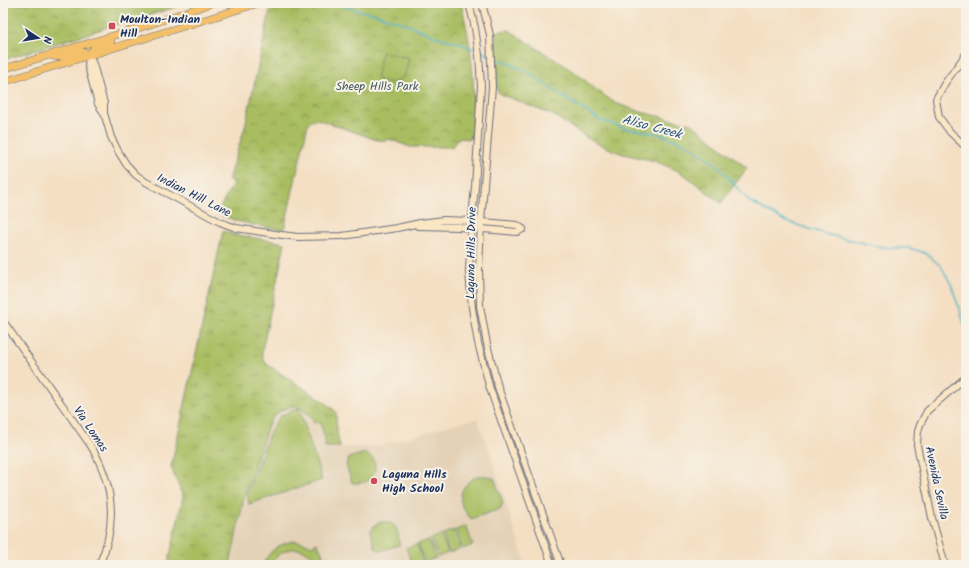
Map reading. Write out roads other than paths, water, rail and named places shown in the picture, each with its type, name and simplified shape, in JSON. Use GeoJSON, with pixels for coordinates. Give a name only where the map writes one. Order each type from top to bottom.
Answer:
{"type":"FeatureCollection","features":[{"type":"Feature","properties":{"kind":"main road"},"geometry":{"type":"LineString","coordinates":[[3,69],[139,28],[212,3]]}},
{"type":"Feature","properties":{"kind":"main road"},"geometry":{"type":"LineString","coordinates":[[3,82],[259,3]]}},
{"type":"Feature","properties":{"kind":"main road"},"geometry":{"type":"LineString","coordinates":[[89,55],[95,47],[129,36],[139,28]]}},
{"type":"Feature","properties":{"kind":"main road"},"geometry":{"type":"LineString","coordinates":[[49,55],[63,57],[79,52],[87,53],[89,55]]}},
{"type":"Feature","properties":{"kind":"street","name":"Laguna Hills Drive"},"geometry":{"type":"LineString","coordinates":[[469,3],[475,28],[481,78],[469,272],[472,308],[478,343],[490,389],[552,565]]}},
{"type":"Feature","properties":{"kind":"street","name":"Laguna Hills Drive"},"geometry":{"type":"LineString","coordinates":[[482,3],[490,35],[492,79],[481,225],[479,270],[480,306],[487,344],[498,387],[561,565]]}},
{"type":"Feature","properties":{"kind":"street"},"geometry":{"type":"LineString","coordinates":[[966,54],[945,83],[936,99],[939,117],[950,132],[966,147]]}},
{"type":"Feature","properties":{"kind":"street","name":"Indian Hill Lane"},"geometry":{"type":"LineString","coordinates":[[89,55],[88,66],[98,104],[104,113],[111,137],[126,164],[136,175],[146,182],[220,222],[236,228],[298,237],[342,236],[410,226],[437,220],[471,221],[481,225],[517,232],[523,229],[517,226],[481,225],[471,228],[410,226]]}},
{"type":"Feature","properties":{"kind":"street","name":"Via Lomas"},"geometry":{"type":"LineString","coordinates":[[3,321],[91,446],[102,466],[108,486],[111,525],[108,541],[99,565]]}},
{"type":"Feature","properties":{"kind":"street","name":"Avenida Sevilla"},"geometry":{"type":"LineString","coordinates":[[945,565],[932,518],[918,452],[918,431],[927,411],[966,377]]}},
{"type":"Feature","properties":{"kind":"waterway","name":"Aliso Creek"},"geometry":{"type":"LineString","coordinates":[[329,3],[382,16],[476,50]]}},
{"type":"Feature","properties":{"kind":"waterway","name":"Aliso Creek"},"geometry":{"type":"LineString","coordinates":[[480,51],[489,55]]}},
{"type":"Feature","properties":{"kind":"waterway","name":"Aliso Creek"},"geometry":{"type":"LineString","coordinates":[[493,57],[526,71],[560,95],[600,120],[624,128],[659,134],[689,145],[716,164],[749,201],[785,221],[825,234],[876,246],[909,248],[925,253],[941,266],[951,284],[966,329]]}},
{"type":"Feature","properties":{"kind":"place","name":"Moulton-Indian Hill"},"geometry":{"type":"Point","coordinates":[112,26]}},
{"type":"Feature","properties":{"kind":"place","name":"Laguna Hills High School"},"geometry":{"type":"Point","coordinates":[374,481]}},
{"type":"Feature","properties":{"kind":"park label","name":"Sheep Hills Park"},"geometry":{"type":"Point","coordinates":[377,86]}}]}
